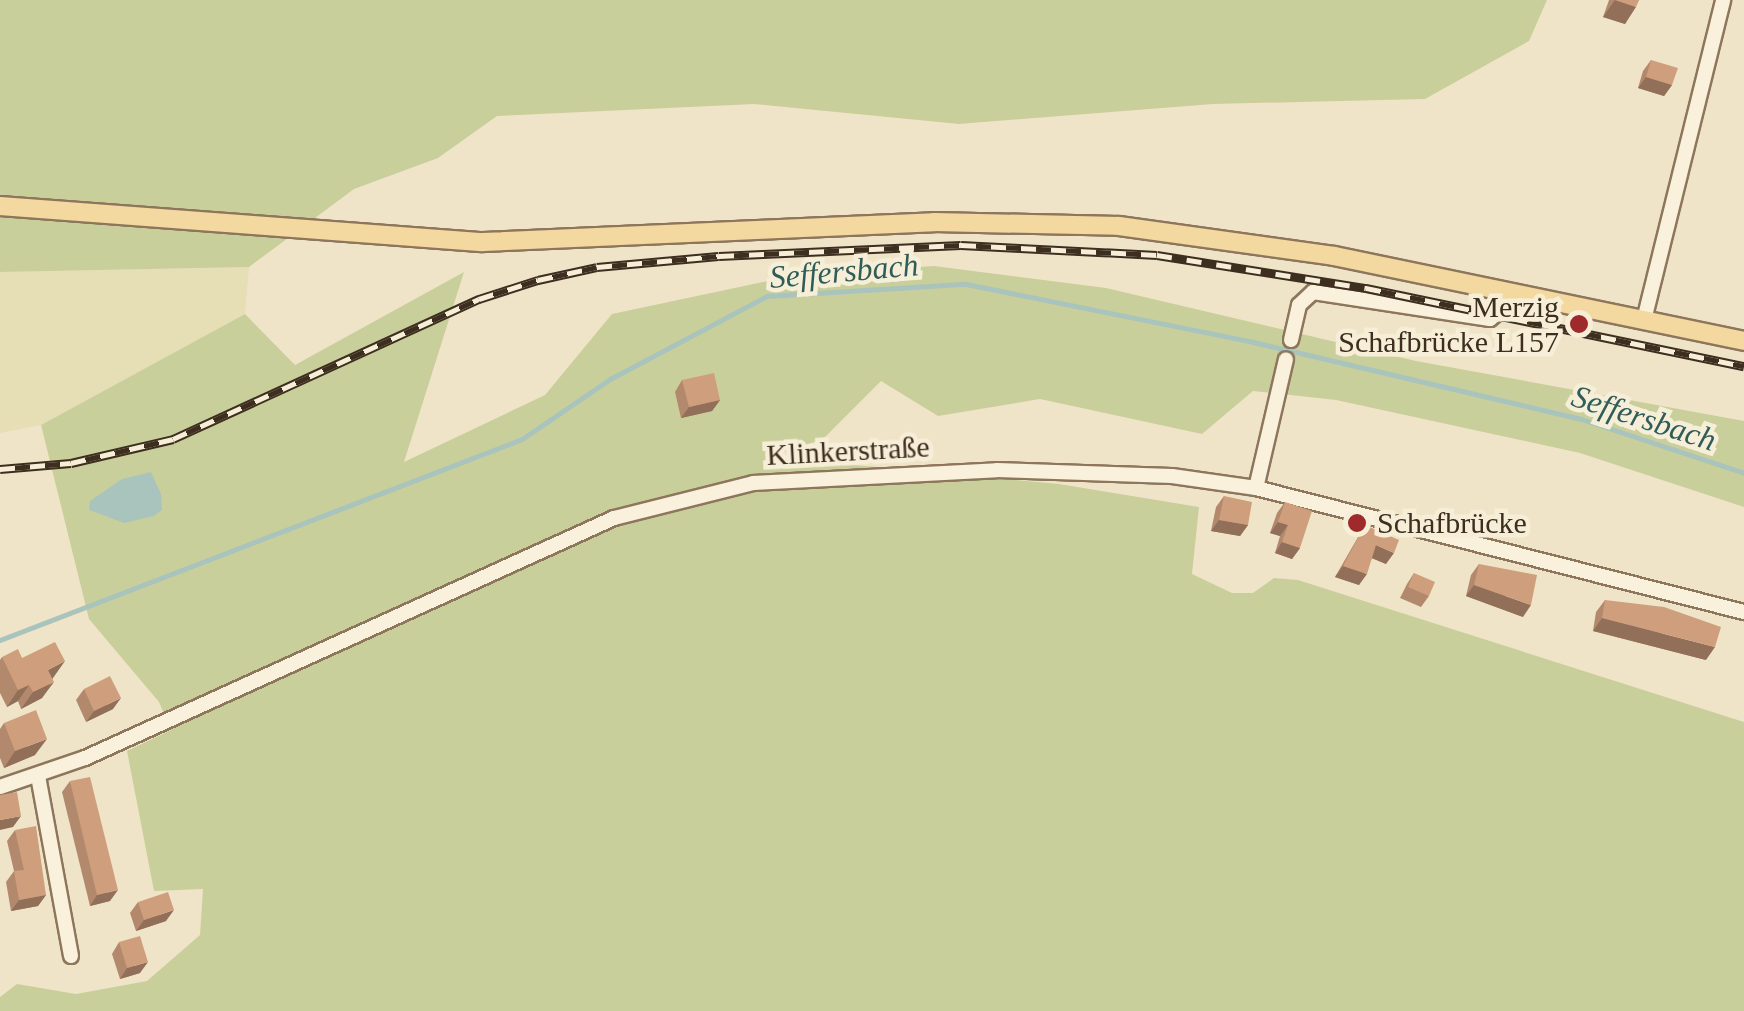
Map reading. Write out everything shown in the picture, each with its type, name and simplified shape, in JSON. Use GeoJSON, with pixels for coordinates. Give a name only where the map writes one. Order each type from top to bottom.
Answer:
{"type":"FeatureCollection","features":[{"type":"Feature","properties":{"kind":"main road"},"geometry":{"type":"LineString","coordinates":[[0,206],[484,242],[934,222],[1104,225],[1252,242],[1744,341]]}},
{"type":"Feature","properties":{"kind":"street"},"geometry":{"type":"LineString","coordinates":[[1644,320],[1723,0]]}},
{"type":"Feature","properties":{"kind":"street"},"geometry":{"type":"LineString","coordinates":[[1291,340],[1299,306],[1313,292],[1490,320],[1520,295]]}},
{"type":"Feature","properties":{"kind":"street"},"geometry":{"type":"LineString","coordinates":[[1256,488],[1286,360]]}},
{"type":"Feature","properties":{"kind":"street","name":"Klinkerstraße"},"geometry":{"type":"LineString","coordinates":[[0,787],[38,776],[614,518],[707,490],[998,470],[1172,476],[1256,488],[1744,612]]}},
{"type":"Feature","properties":{"kind":"street"},"geometry":{"type":"LineString","coordinates":[[38,776],[70,956]]}},
{"type":"Feature","properties":{"kind":"shaded area"},"geometry":{"type":"Polygon","coordinates":[[[249,267],[245,314],[41,425],[0,433],[0,272],[249,267]]]}},
{"type":"Feature","properties":{"kind":"green space"},"geometry":{"type":"Polygon","coordinates":[[[0,0],[1547,0],[1529,41],[1425,99],[1213,104],[959,124],[754,104],[497,116],[438,158],[354,189],[249,267],[0,272],[0,0]]]}},
{"type":"Feature","properties":{"kind":"green space"},"geometry":{"type":"Polygon","coordinates":[[[934,266],[1106,288],[1416,361],[1744,421],[1744,507],[1580,453],[1336,400],[1253,391],[1202,434],[1040,399],[938,416],[881,381],[823,439],[770,457],[1059,484],[1199,507],[1192,574],[1232,593],[1253,593],[1274,578],[1298,580],[1744,722],[1744,1011],[0,1011],[0,997],[17,984],[76,994],[147,981],[200,935],[203,889],[154,891],[127,751],[171,730],[159,702],[89,619],[41,425],[245,314],[295,365],[464,272],[404,462],[545,395],[612,314],[801,274],[934,266]]]}},
{"type":"Feature","properties":{"kind":"water"},"geometry":{"type":"Polygon","coordinates":[[[151,472],[161,494],[162,510],[154,516],[124,523],[89,510],[90,501],[122,479],[151,472]]]}},
{"type":"Feature","properties":{"kind":"building"},"geometry":{"type":"Polygon","coordinates":[[[1615,0],[1639,0],[1636,7],[1615,0]]]}},
{"type":"Feature","properties":{"kind":"building"},"geometry":{"type":"Polygon","coordinates":[[[1651,60],[1678,68],[1672,85],[1646,77],[1651,60]]]}},
{"type":"Feature","properties":{"kind":"building"},"geometry":{"type":"Polygon","coordinates":[[[714,373],[720,400],[689,407],[682,380],[714,373]]]}},
{"type":"Feature","properties":{"kind":"building"},"geometry":{"type":"Polygon","coordinates":[[[1224,496],[1252,502],[1248,525],[1219,520],[1224,496]]]}},
{"type":"Feature","properties":{"kind":"building"},"geometry":{"type":"Polygon","coordinates":[[[1285,502],[1312,511],[1300,548],[1282,542],[1288,525],[1278,522],[1285,502]]]}},
{"type":"Feature","properties":{"kind":"building"},"geometry":{"type":"Polygon","coordinates":[[[1365,525],[1399,540],[1394,553],[1376,545],[1367,574],[1343,566],[1365,525]]]}},
{"type":"Feature","properties":{"kind":"building"},"geometry":{"type":"Polygon","coordinates":[[[1479,564],[1537,575],[1531,605],[1474,585],[1479,564]]]}},
{"type":"Feature","properties":{"kind":"building"},"geometry":{"type":"Polygon","coordinates":[[[1414,573],[1435,582],[1429,596],[1408,587],[1414,573]]]}},
{"type":"Feature","properties":{"kind":"building"},"geometry":{"type":"Polygon","coordinates":[[[1605,600],[1664,607],[1721,627],[1715,647],[1602,618],[1605,600]]]}},
{"type":"Feature","properties":{"kind":"building"},"geometry":{"type":"Polygon","coordinates":[[[55,642],[65,661],[48,670],[54,682],[33,692],[29,685],[18,690],[2,657],[18,649],[22,658],[55,642]]]}},
{"type":"Feature","properties":{"kind":"building"},"geometry":{"type":"Polygon","coordinates":[[[110,676],[121,698],[94,711],[84,689],[110,676]]]}},
{"type":"Feature","properties":{"kind":"building"},"geometry":{"type":"Polygon","coordinates":[[[36,710],[47,739],[15,751],[4,723],[36,710]]]}},
{"type":"Feature","properties":{"kind":"building"},"geometry":{"type":"Polygon","coordinates":[[[90,777],[118,890],[97,895],[70,781],[90,777]]]}},
{"type":"Feature","properties":{"kind":"building"},"geometry":{"type":"Polygon","coordinates":[[[17,792],[21,816],[0,820],[0,795],[17,792]]]}},
{"type":"Feature","properties":{"kind":"building"},"geometry":{"type":"Polygon","coordinates":[[[36,826],[46,895],[19,900],[14,871],[24,870],[15,830],[36,826]]]}},
{"type":"Feature","properties":{"kind":"building"},"geometry":{"type":"Polygon","coordinates":[[[168,892],[174,910],[144,920],[138,902],[168,892]]]}},
{"type":"Feature","properties":{"kind":"building"},"geometry":{"type":"Polygon","coordinates":[[[140,936],[148,962],[127,968],[119,942],[140,936]]]}},
{"type":"Feature","properties":{"kind":"waterway","name":"Seffersbach"},"geometry":{"type":"LineString","coordinates":[[0,640],[522,439],[610,379],[767,296],[966,284],[1253,342],[1581,419],[1744,473]]}},
{"type":"Feature","properties":{"kind":"railway"},"geometry":{"type":"LineString","coordinates":[[0,469],[71,463],[173,439],[479,299],[538,280],[597,267],[719,256],[961,245],[1157,255],[1366,288],[1744,366]]}},
{"type":"Feature","properties":{"kind":"place","name":"Merzig Schafbrücke L157"},"geometry":{"type":"Point","coordinates":[1579,324]}},
{"type":"Feature","properties":{"kind":"place","name":"Schafbrücke"},"geometry":{"type":"Point","coordinates":[1357,523]}}]}
